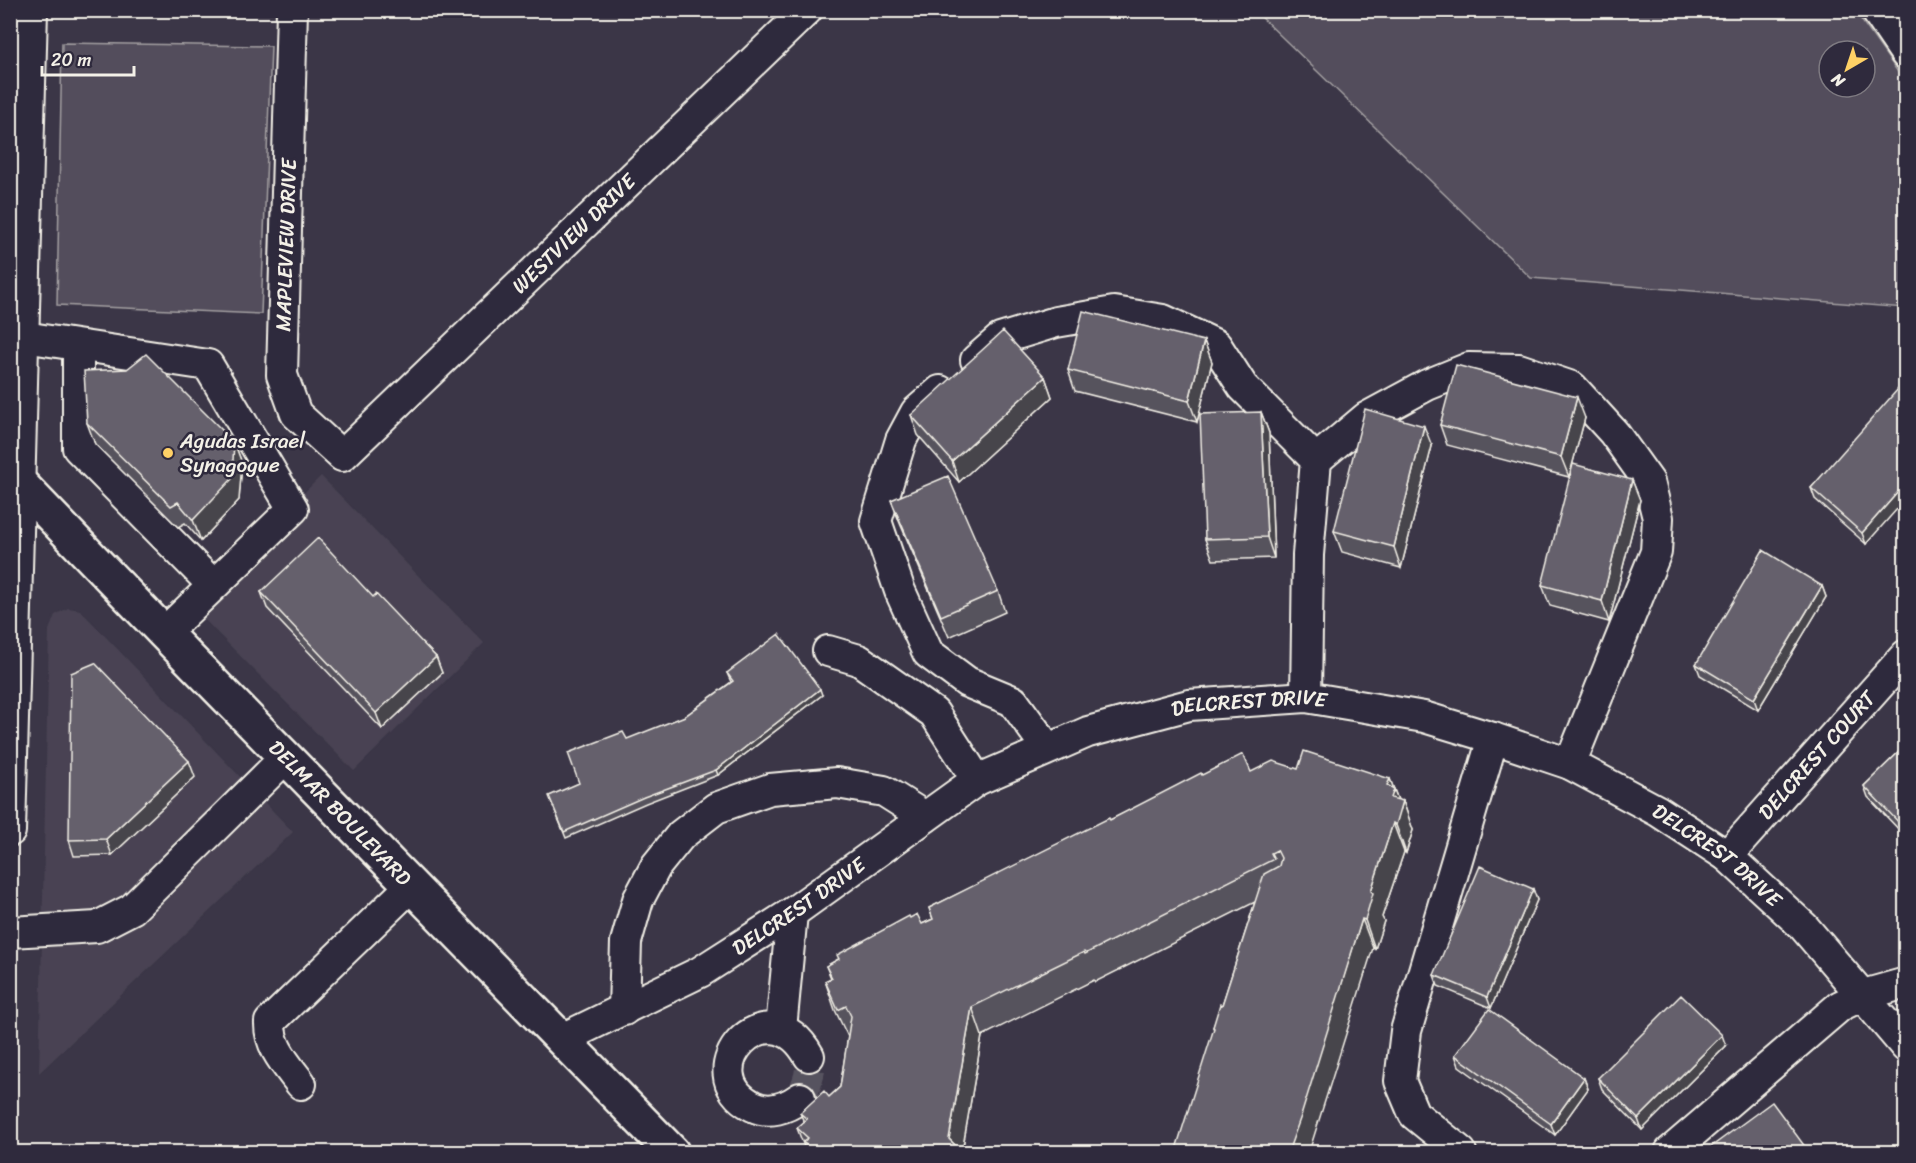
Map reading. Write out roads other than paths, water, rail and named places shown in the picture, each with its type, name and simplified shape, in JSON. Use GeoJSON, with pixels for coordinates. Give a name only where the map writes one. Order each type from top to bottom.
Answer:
{"type":"FeatureCollection","features":[{"type":"Feature","properties":{"kind":"main road","name":"DELMAR BOULEVARD"},"geometry":{"type":"LineString","coordinates":[[15,477],[164,633],[672,1152]]}},
{"type":"Feature","properties":{"kind":"street"},"geometry":{"type":"LineString","coordinates":[[10,831],[15,477],[24,338],[32,10]]}},
{"type":"Feature","properties":{"kind":"street","name":"MAPLEVIEW DRIVE"},"geometry":{"type":"LineString","coordinates":[[292,10],[282,375],[296,414],[342,456]]}},
{"type":"Feature","properties":{"kind":"street","name":"WESTVIEW DRIVE"},"geometry":{"type":"LineString","coordinates":[[342,456],[807,10]]}},
{"type":"Feature","properties":{"kind":"street"},"geometry":{"type":"LineString","coordinates":[[1876,10],[1905,54]]}},
{"type":"Feature","properties":{"kind":"street"},"geometry":{"type":"LineString","coordinates":[[1047,748],[1013,701],[967,682],[928,653],[900,591],[876,521],[901,440],[916,412],[1000,339],[1056,322],[1114,312],[1163,320],[1216,345],[1243,387],[1316,460]]}},
{"type":"Feature","properties":{"kind":"street"},"geometry":{"type":"LineString","coordinates":[[24,338],[208,365],[293,509],[164,633]]}},
{"type":"Feature","properties":{"kind":"street"},"geometry":{"type":"LineString","coordinates":[[78,346],[78,448],[213,585]]}},
{"type":"Feature","properties":{"kind":"street"},"geometry":{"type":"LineString","coordinates":[[1306,697],[1308,555],[1316,460],[1366,418],[1427,385],[1469,368],[1519,369],[1572,387],[1614,433],[1649,482],[1658,518],[1656,552],[1570,764]]}},
{"type":"Feature","properties":{"kind":"street"},"geometry":{"type":"LineString","coordinates":[[828,651],[859,660],[934,713],[977,780]]}},
{"type":"Feature","properties":{"kind":"street","name":"DELCREST COURT"},"geometry":{"type":"LineString","coordinates":[[1727,856],[1905,656]]}},
{"type":"Feature","properties":{"kind":"street","name":"DELCREST DRIVE"},"geometry":{"type":"LineString","coordinates":[[562,1039],[700,972],[792,913],[977,780],[1088,732],[1189,705],[1306,697],[1424,717],[1493,738],[1570,764],[1658,811],[1727,856],[1804,927],[1863,994],[1905,1047]]}},
{"type":"Feature","properties":{"kind":"street"},"geometry":{"type":"LineString","coordinates":[[1461,1152],[1414,1114],[1400,1081],[1406,1031],[1493,738]]}},
{"type":"Feature","properties":{"kind":"street"},"geometry":{"type":"LineString","coordinates":[[10,932],[97,927],[132,909],[286,757]]}},
{"type":"Feature","properties":{"kind":"street"},"geometry":{"type":"LineString","coordinates":[[624,1010],[626,942],[638,900],[656,866],[681,835],[716,808],[770,789],[837,783],[884,791],[925,818]]}},
{"type":"Feature","properties":{"kind":"street"},"geometry":{"type":"LineString","coordinates":[[302,1084],[279,1054],[269,1034],[270,1022],[412,885]]}},
{"type":"Feature","properties":{"kind":"street"},"geometry":{"type":"LineString","coordinates":[[781,1029],[792,913]]}},
{"type":"Feature","properties":{"kind":"street"},"geometry":{"type":"LineString","coordinates":[[1670,1152],[1840,1006],[1863,994],[1905,983]]}},
{"type":"Feature","properties":{"kind":"street"},"geometry":{"type":"LineString","coordinates":[[800,1098],[783,1108],[770,1110],[757,1108],[744,1101],[735,1091],[729,1078],[728,1064],[733,1050],[741,1039],[753,1031],[767,1028],[781,1029],[792,1035],[802,1044],[809,1056]]}},
{"type":"Feature","properties":{"kind":"tunnel"},"geometry":{"type":"LineString","coordinates":[[800,1098],[809,1078],[809,1056]]}},
{"type":"Feature","properties":{"kind":"place","name":"Agudas Israel Synagogue"},"geometry":{"type":"Point","coordinates":[168,453]}}]}
